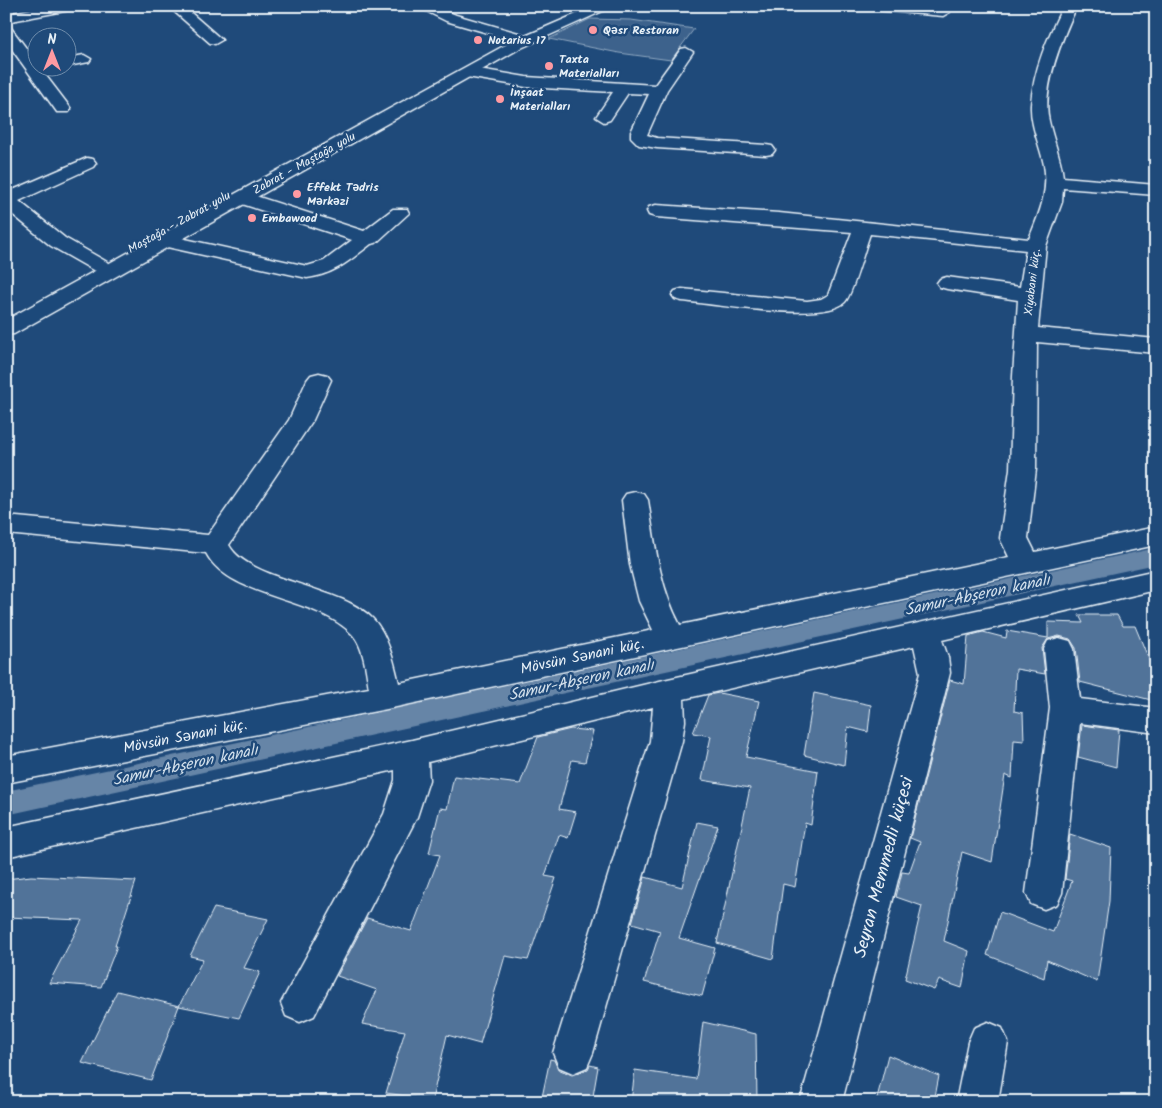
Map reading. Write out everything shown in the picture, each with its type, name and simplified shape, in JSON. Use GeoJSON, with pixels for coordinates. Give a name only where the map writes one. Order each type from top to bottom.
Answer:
{"type":"FeatureCollection","features":[{"type":"Feature","properties":{"kind":"street"},"geometry":{"type":"LineString","coordinates":[[28,53],[7,19],[70,6]]}},
{"type":"Feature","properties":{"kind":"street"},"geometry":{"type":"LineString","coordinates":[[175,6],[215,40]]}},
{"type":"Feature","properties":{"kind":"street"},"geometry":{"type":"LineString","coordinates":[[423,6],[451,18],[517,37]]}},
{"type":"Feature","properties":{"kind":"street","name":"Maştağa - Zabrat yolu"},"geometry":{"type":"LineString","coordinates":[[6,316],[517,37],[592,6]]}},
{"type":"Feature","properties":{"kind":"street","name":"Zabrat - Maştağa yolu"},"geometry":{"type":"LineString","coordinates":[[6,329],[528,39],[607,6]]}},
{"type":"Feature","properties":{"kind":"street"},"geometry":{"type":"LineString","coordinates":[[876,6],[918,8],[943,12]]}},
{"type":"Feature","properties":{"kind":"street","name":"Xiyabani küç."},"geometry":{"type":"LineString","coordinates":[[1029,564],[1017,548],[1014,538],[1023,469],[1024,376],[1036,246],[1053,202],[1055,182],[1053,165],[1040,120],[1039,104],[1051,46],[1070,6]]}},
{"type":"Feature","properties":{"kind":"street"},"geometry":{"type":"LineString","coordinates":[[433,24],[451,18]]}},
{"type":"Feature","properties":{"kind":"street"},"geometry":{"type":"LineString","coordinates":[[686,52],[659,90],[639,132],[639,137],[645,141],[766,150]]}},
{"type":"Feature","properties":{"kind":"street"},"geometry":{"type":"LineString","coordinates":[[78,60],[84,59]]}},
{"type":"Feature","properties":{"kind":"street"},"geometry":{"type":"LineString","coordinates":[[467,72],[526,82],[659,90]]}},
{"type":"Feature","properties":{"kind":"street"},"geometry":{"type":"LineString","coordinates":[[43,78],[63,109]]}},
{"type":"Feature","properties":{"kind":"street"},"geometry":{"type":"LineString","coordinates":[[604,117],[623,88]]}},
{"type":"Feature","properties":{"kind":"street"},"geometry":{"type":"LineString","coordinates":[[87,163],[6,200],[58,242],[100,266]]}},
{"type":"Feature","properties":{"kind":"street"},"geometry":{"type":"LineString","coordinates":[[1055,182],[1156,190]]}},
{"type":"Feature","properties":{"kind":"street"},"geometry":{"type":"LineString","coordinates":[[243,198],[369,239]]}},
{"type":"Feature","properties":{"kind":"street"},"geometry":{"type":"LineString","coordinates":[[656,211],[863,227],[1008,241],[1036,246]]}},
{"type":"Feature","properties":{"kind":"street"},"geometry":{"type":"LineString","coordinates":[[167,241],[307,272],[321,270],[331,265],[369,239],[400,214]]}},
{"type":"Feature","properties":{"kind":"street"},"geometry":{"type":"LineString","coordinates":[[682,295],[808,307],[826,305],[837,298],[863,227]]}},
{"type":"Feature","properties":{"kind":"street"},"geometry":{"type":"LineString","coordinates":[[946,283],[1030,295]]}},
{"type":"Feature","properties":{"kind":"street"},"geometry":{"type":"LineString","coordinates":[[1028,334],[1156,346]]}},
{"type":"Feature","properties":{"kind":"street"},"geometry":{"type":"LineString","coordinates":[[215,545],[301,420],[319,380]]}},
{"type":"Feature","properties":{"kind":"street"},"geometry":{"type":"LineString","coordinates":[[635,500],[644,565],[653,601],[670,636]]}},
{"type":"Feature","properties":{"kind":"street"},"geometry":{"type":"LineString","coordinates":[[6,525],[215,545]]}},
{"type":"Feature","properties":{"kind":"street","name":"Mövsün Sənani küç."},"geometry":{"type":"LineString","coordinates":[[6,770],[387,697],[670,636],[1029,564],[1156,536]]}},
{"type":"Feature","properties":{"kind":"street"},"geometry":{"type":"LineString","coordinates":[[215,545],[223,560],[243,573],[338,610],[363,627],[376,651],[387,697]]}},
{"type":"Feature","properties":{"kind":"street"},"geometry":{"type":"LineString","coordinates":[[6,842],[412,753],[668,691],[1156,580]]}},
{"type":"Feature","properties":{"kind":"street","name":"Seyran Memmedli küçesi"},"geometry":{"type":"LineString","coordinates":[[821,1102],[935,673],[933,658],[924,632]]}},
{"type":"Feature","properties":{"kind":"street"},"geometry":{"type":"LineString","coordinates":[[1044,893],[1066,708],[1059,649]]}},
{"type":"Feature","properties":{"kind":"street"},"geometry":{"type":"LineString","coordinates":[[573,1053],[666,741],[669,722],[668,691]]}},
{"type":"Feature","properties":{"kind":"street"},"geometry":{"type":"LineString","coordinates":[[1066,708],[1107,716],[1156,721]]}},
{"type":"Feature","properties":{"kind":"street"},"geometry":{"type":"LineString","coordinates":[[300,1003],[400,818],[412,780],[412,753]]}},
{"type":"Feature","properties":{"kind":"street"},"geometry":{"type":"LineString","coordinates":[[977,1102],[988,1042]]}},
{"type":"Feature","properties":{"kind":"shaded area"},"geometry":{"type":"Polygon","coordinates":[[[590,19],[631,20],[694,29],[671,60],[619,53],[549,39],[590,19]]]}},
{"type":"Feature","properties":{"kind":"building"},"geometry":{"type":"Polygon","coordinates":[[[1079,615],[1117,615],[1123,626],[1135,626],[1152,667],[1151,700],[1080,682],[1076,648],[1070,639],[1059,636],[1048,639],[1042,648],[1045,674],[1016,669],[1014,711],[1023,713],[1024,741],[1014,740],[1012,778],[1005,775],[992,862],[962,852],[944,941],[969,951],[962,988],[939,980],[934,990],[905,979],[922,906],[896,897],[902,872],[909,873],[920,842],[910,838],[950,680],[964,684],[968,636],[983,632],[1006,638],[1007,631],[1048,638],[1048,622],[1083,623],[1079,615]]]}},
{"type":"Feature","properties":{"kind":"building"},"geometry":{"type":"Polygon","coordinates":[[[719,693],[759,701],[746,757],[818,771],[811,825],[805,823],[795,887],[783,884],[773,959],[717,943],[750,788],[702,780],[711,736],[693,733],[708,695],[719,693]]]}},
{"type":"Feature","properties":{"kind":"building"},"geometry":{"type":"Polygon","coordinates":[[[814,693],[871,705],[868,732],[848,727],[844,765],[804,755],[814,693]]]}},
{"type":"Feature","properties":{"kind":"building"},"geometry":{"type":"Polygon","coordinates":[[[1082,725],[1119,730],[1116,767],[1078,757],[1082,725]]]}},
{"type":"Feature","properties":{"kind":"building"},"geometry":{"type":"Polygon","coordinates":[[[571,729],[593,731],[585,762],[572,760],[559,809],[576,812],[568,838],[559,835],[545,876],[556,878],[528,960],[505,956],[480,1044],[447,1035],[432,1100],[386,1093],[405,1031],[362,1024],[377,990],[337,976],[367,918],[411,931],[440,855],[429,853],[440,808],[447,809],[454,776],[520,784],[538,737],[571,729]]]}},
{"type":"Feature","properties":{"kind":"building"},"geometry":{"type":"Polygon","coordinates":[[[697,822],[718,826],[679,938],[715,948],[702,996],[644,982],[660,931],[632,923],[645,877],[682,887],[697,822]]]}},
{"type":"Feature","properties":{"kind":"building"},"geometry":{"type":"Polygon","coordinates":[[[1070,834],[1111,848],[1109,901],[1097,982],[1047,960],[1044,978],[987,955],[1000,912],[1053,932],[1072,881],[1065,879],[1070,834]]]}},
{"type":"Feature","properties":{"kind":"building"},"geometry":{"type":"Polygon","coordinates":[[[31,876],[136,881],[115,946],[117,946],[101,987],[49,983],[82,920],[6,917],[6,879],[31,876]]]}},
{"type":"Feature","properties":{"kind":"building"},"geometry":{"type":"Polygon","coordinates":[[[214,908],[268,919],[244,968],[260,972],[239,1018],[179,1006],[203,959],[190,956],[214,908]]]}},
{"type":"Feature","properties":{"kind":"building"},"geometry":{"type":"Polygon","coordinates":[[[117,991],[179,1006],[151,1080],[82,1063],[117,991]]]}},
{"type":"Feature","properties":{"kind":"building"},"geometry":{"type":"Polygon","coordinates":[[[703,1022],[756,1034],[757,1102],[631,1102],[635,1070],[696,1079],[703,1022]]]}},
{"type":"Feature","properties":{"kind":"building"},"geometry":{"type":"Polygon","coordinates":[[[888,1055],[939,1076],[934,1102],[876,1102],[888,1055]]]}},
{"type":"Feature","properties":{"kind":"building"},"geometry":{"type":"Polygon","coordinates":[[[550,1059],[554,1060],[558,1069],[572,1075],[588,1069],[590,1065],[598,1067],[592,1102],[541,1102],[550,1059]]]}},
{"type":"Feature","properties":{"kind":"waterway","name":"Samur-Abşeron kanalı"},"geometry":{"type":"LineString","coordinates":[[6,803],[1156,556]]}},
{"type":"Feature","properties":{"kind":"place","name":"Qəsr Restoran"},"geometry":{"type":"Point","coordinates":[593,30]}},
{"type":"Feature","properties":{"kind":"place","name":"Notarius 17"},"geometry":{"type":"Point","coordinates":[478,40]}},
{"type":"Feature","properties":{"kind":"place","name":"Taxta Materialları"},"geometry":{"type":"Point","coordinates":[549,66]}},
{"type":"Feature","properties":{"kind":"place","name":"İnşaat Materialları"},"geometry":{"type":"Point","coordinates":[500,99]}},
{"type":"Feature","properties":{"kind":"place","name":"Effekt Tədris Mərkəzi"},"geometry":{"type":"Point","coordinates":[297,194]}},
{"type":"Feature","properties":{"kind":"place","name":"Embawood"},"geometry":{"type":"Point","coordinates":[252,218]}}]}
